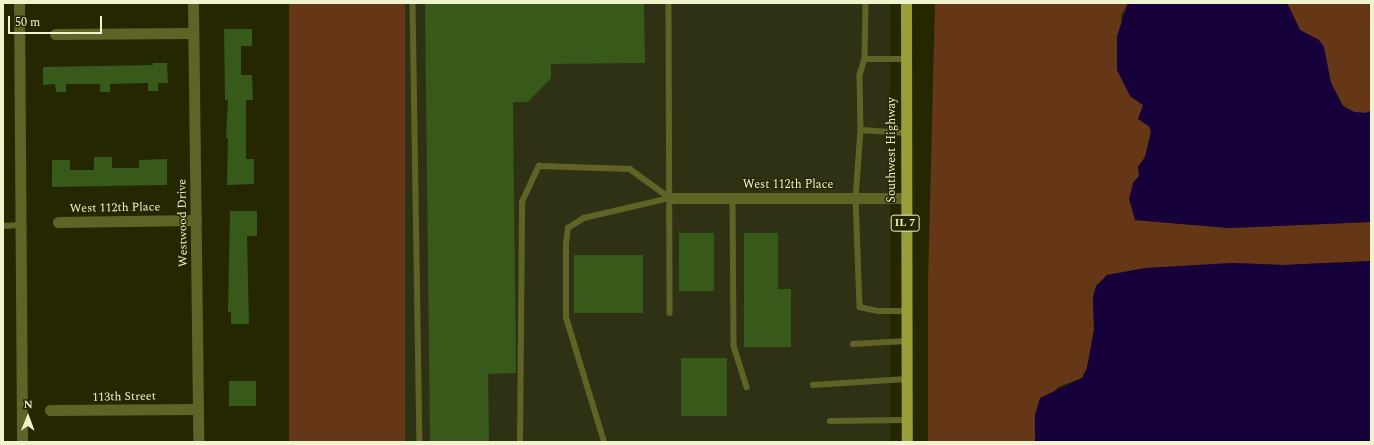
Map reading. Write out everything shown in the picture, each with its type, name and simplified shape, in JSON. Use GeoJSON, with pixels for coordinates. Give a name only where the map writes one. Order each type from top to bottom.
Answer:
{"type":"FeatureCollection","features":[{"type":"Feature","properties":{"kind":"main road","name":"Southwest Highway"},"geometry":{"type":"LineString","coordinates":[[906,3],[905,198],[907,442]]}},
{"type":"Feature","properties":{"kind":"street"},"geometry":{"type":"LineString","coordinates":[[19,3],[22,442]]}},
{"type":"Feature","properties":{"kind":"street","name":"Westwood Drive"},"geometry":{"type":"LineString","coordinates":[[193,3],[198,442]]}},
{"type":"Feature","properties":{"kind":"street"},"geometry":{"type":"LineString","coordinates":[[55,34],[193,33]]}},
{"type":"Feature","properties":{"kind":"street","name":"West 112th Place"},"geometry":{"type":"LineString","coordinates":[[670,198],[905,198]]}},
{"type":"Feature","properties":{"kind":"street","name":"West 112th Place"},"geometry":{"type":"LineString","coordinates":[[58,222],[196,220]]}},
{"type":"Feature","properties":{"kind":"street","name":"113th Street"},"geometry":{"type":"LineString","coordinates":[[50,410],[198,409]]}},
{"type":"Feature","properties":{"kind":"lane"},"geometry":{"type":"LineString","coordinates":[[413,3],[420,442]]}},
{"type":"Feature","properties":{"kind":"lane"},"geometry":{"type":"LineString","coordinates":[[669,3],[670,313]]}},
{"type":"Feature","properties":{"kind":"lane"},"geometry":{"type":"LineString","coordinates":[[866,3],[865,59],[860,75],[861,130],[856,198],[860,307],[878,311],[906,311]]}},
{"type":"Feature","properties":{"kind":"lane"},"geometry":{"type":"LineString","coordinates":[[865,59],[906,59]]}},
{"type":"Feature","properties":{"kind":"lane"},"geometry":{"type":"LineString","coordinates":[[861,130],[905,133]]}},
{"type":"Feature","properties":{"kind":"lane"},"geometry":{"type":"LineString","coordinates":[[520,442],[522,202],[538,166],[630,169],[670,198]]}},
{"type":"Feature","properties":{"kind":"lane"},"geometry":{"type":"LineString","coordinates":[[604,442],[566,318],[568,228],[584,218],[670,198]]}},
{"type":"Feature","properties":{"kind":"lane"},"geometry":{"type":"LineString","coordinates":[[733,198],[734,346],[747,387]]}},
{"type":"Feature","properties":{"kind":"lane"},"geometry":{"type":"LineString","coordinates":[[3,226],[20,225]]}},
{"type":"Feature","properties":{"kind":"lane"},"geometry":{"type":"LineString","coordinates":[[853,344],[906,341]]}},
{"type":"Feature","properties":{"kind":"lane"},"geometry":{"type":"LineString","coordinates":[[813,385],[906,379]]}},
{"type":"Feature","properties":{"kind":"lane"},"geometry":{"type":"LineString","coordinates":[[830,421],[906,420]]}},
{"type":"Feature","properties":{"kind":"shaded area"},"geometry":{"type":"Polygon","coordinates":[[[289,3],[405,3],[405,442],[289,442],[289,3]]]}},
{"type":"Feature","properties":{"kind":"shaded area"},"geometry":{"type":"Polygon","coordinates":[[[405,3],[890,3],[890,442],[405,442],[405,3]]]}},
{"type":"Feature","properties":{"kind":"shaded area"},"geometry":{"type":"Polygon","coordinates":[[[935,3],[1128,3],[1121,16],[1130,96],[1143,105],[1143,123],[1149,126],[1151,132],[1145,157],[1138,167],[1139,176],[1133,183],[1135,220],[1229,228],[1371,222],[1371,261],[1283,265],[1231,263],[1093,297],[1094,330],[1087,368],[1082,378],[1058,387],[1035,415],[1035,442],[928,442],[928,283],[935,3]]]}},
{"type":"Feature","properties":{"kind":"shaded area"},"geometry":{"type":"Polygon","coordinates":[[[1128,3],[1287,3],[1300,30],[1319,40],[1324,47],[1331,83],[1343,106],[1354,112],[1365,113],[1371,111],[1371,222],[1229,228],[1135,220],[1129,199],[1133,183],[1139,176],[1138,167],[1145,157],[1151,132],[1149,126],[1138,119],[1143,105],[1130,96],[1117,70],[1117,36],[1128,3]]]}},
{"type":"Feature","properties":{"kind":"shaded area"},"geometry":{"type":"Polygon","coordinates":[[[1287,3],[1371,3],[1371,111],[1365,113],[1354,112],[1343,106],[1331,83],[1319,40],[1300,30],[1287,3]]]}},
{"type":"Feature","properties":{"kind":"shaded area"},"geometry":{"type":"Polygon","coordinates":[[[1371,261],[1371,442],[1035,442],[1035,415],[1040,398],[1082,378],[1087,368],[1094,330],[1093,297],[1096,286],[1107,275],[1145,268],[1231,263],[1283,265],[1371,261]]]}},
{"type":"Feature","properties":{"kind":"building"},"geometry":{"type":"Polygon","coordinates":[[[425,3],[644,3],[645,63],[551,64],[551,78],[528,102],[513,102],[516,373],[488,374],[489,442],[430,442],[425,3]]]}},
{"type":"Feature","properties":{"kind":"building"},"geometry":{"type":"Polygon","coordinates":[[[224,29],[252,29],[252,46],[241,46],[241,75],[252,75],[253,100],[246,100],[246,159],[254,159],[254,184],[227,185],[228,138],[226,138],[228,100],[225,100],[224,29]]]}},
{"type":"Feature","properties":{"kind":"building"},"geometry":{"type":"Polygon","coordinates":[[[153,63],[167,63],[168,83],[158,83],[158,91],[148,91],[148,83],[110,84],[110,92],[100,92],[100,84],[66,84],[66,92],[56,92],[55,84],[43,85],[43,67],[153,65],[153,63]]]}},
{"type":"Feature","properties":{"kind":"building"},"geometry":{"type":"Polygon","coordinates":[[[94,157],[112,157],[112,168],[139,168],[139,160],[167,159],[167,185],[52,187],[52,160],[70,160],[70,170],[94,170],[94,157]]]}},
{"type":"Feature","properties":{"kind":"building"},"geometry":{"type":"Polygon","coordinates":[[[230,211],[257,211],[257,236],[247,236],[249,324],[231,324],[231,312],[228,312],[230,211]]]}},
{"type":"Feature","properties":{"kind":"building"},"geometry":{"type":"Polygon","coordinates":[[[679,233],[714,233],[714,291],[679,291],[679,233]]]}},
{"type":"Feature","properties":{"kind":"building"},"geometry":{"type":"Polygon","coordinates":[[[744,233],[778,233],[778,289],[791,289],[791,347],[744,347],[744,233]]]}},
{"type":"Feature","properties":{"kind":"building"},"geometry":{"type":"Polygon","coordinates":[[[574,255],[643,255],[643,313],[574,313],[574,255]]]}},
{"type":"Feature","properties":{"kind":"building"},"geometry":{"type":"Polygon","coordinates":[[[681,358],[727,358],[727,416],[681,416],[681,358]]]}},
{"type":"Feature","properties":{"kind":"building"},"geometry":{"type":"Polygon","coordinates":[[[229,381],[256,381],[256,406],[229,406],[229,381]]]}}]}
